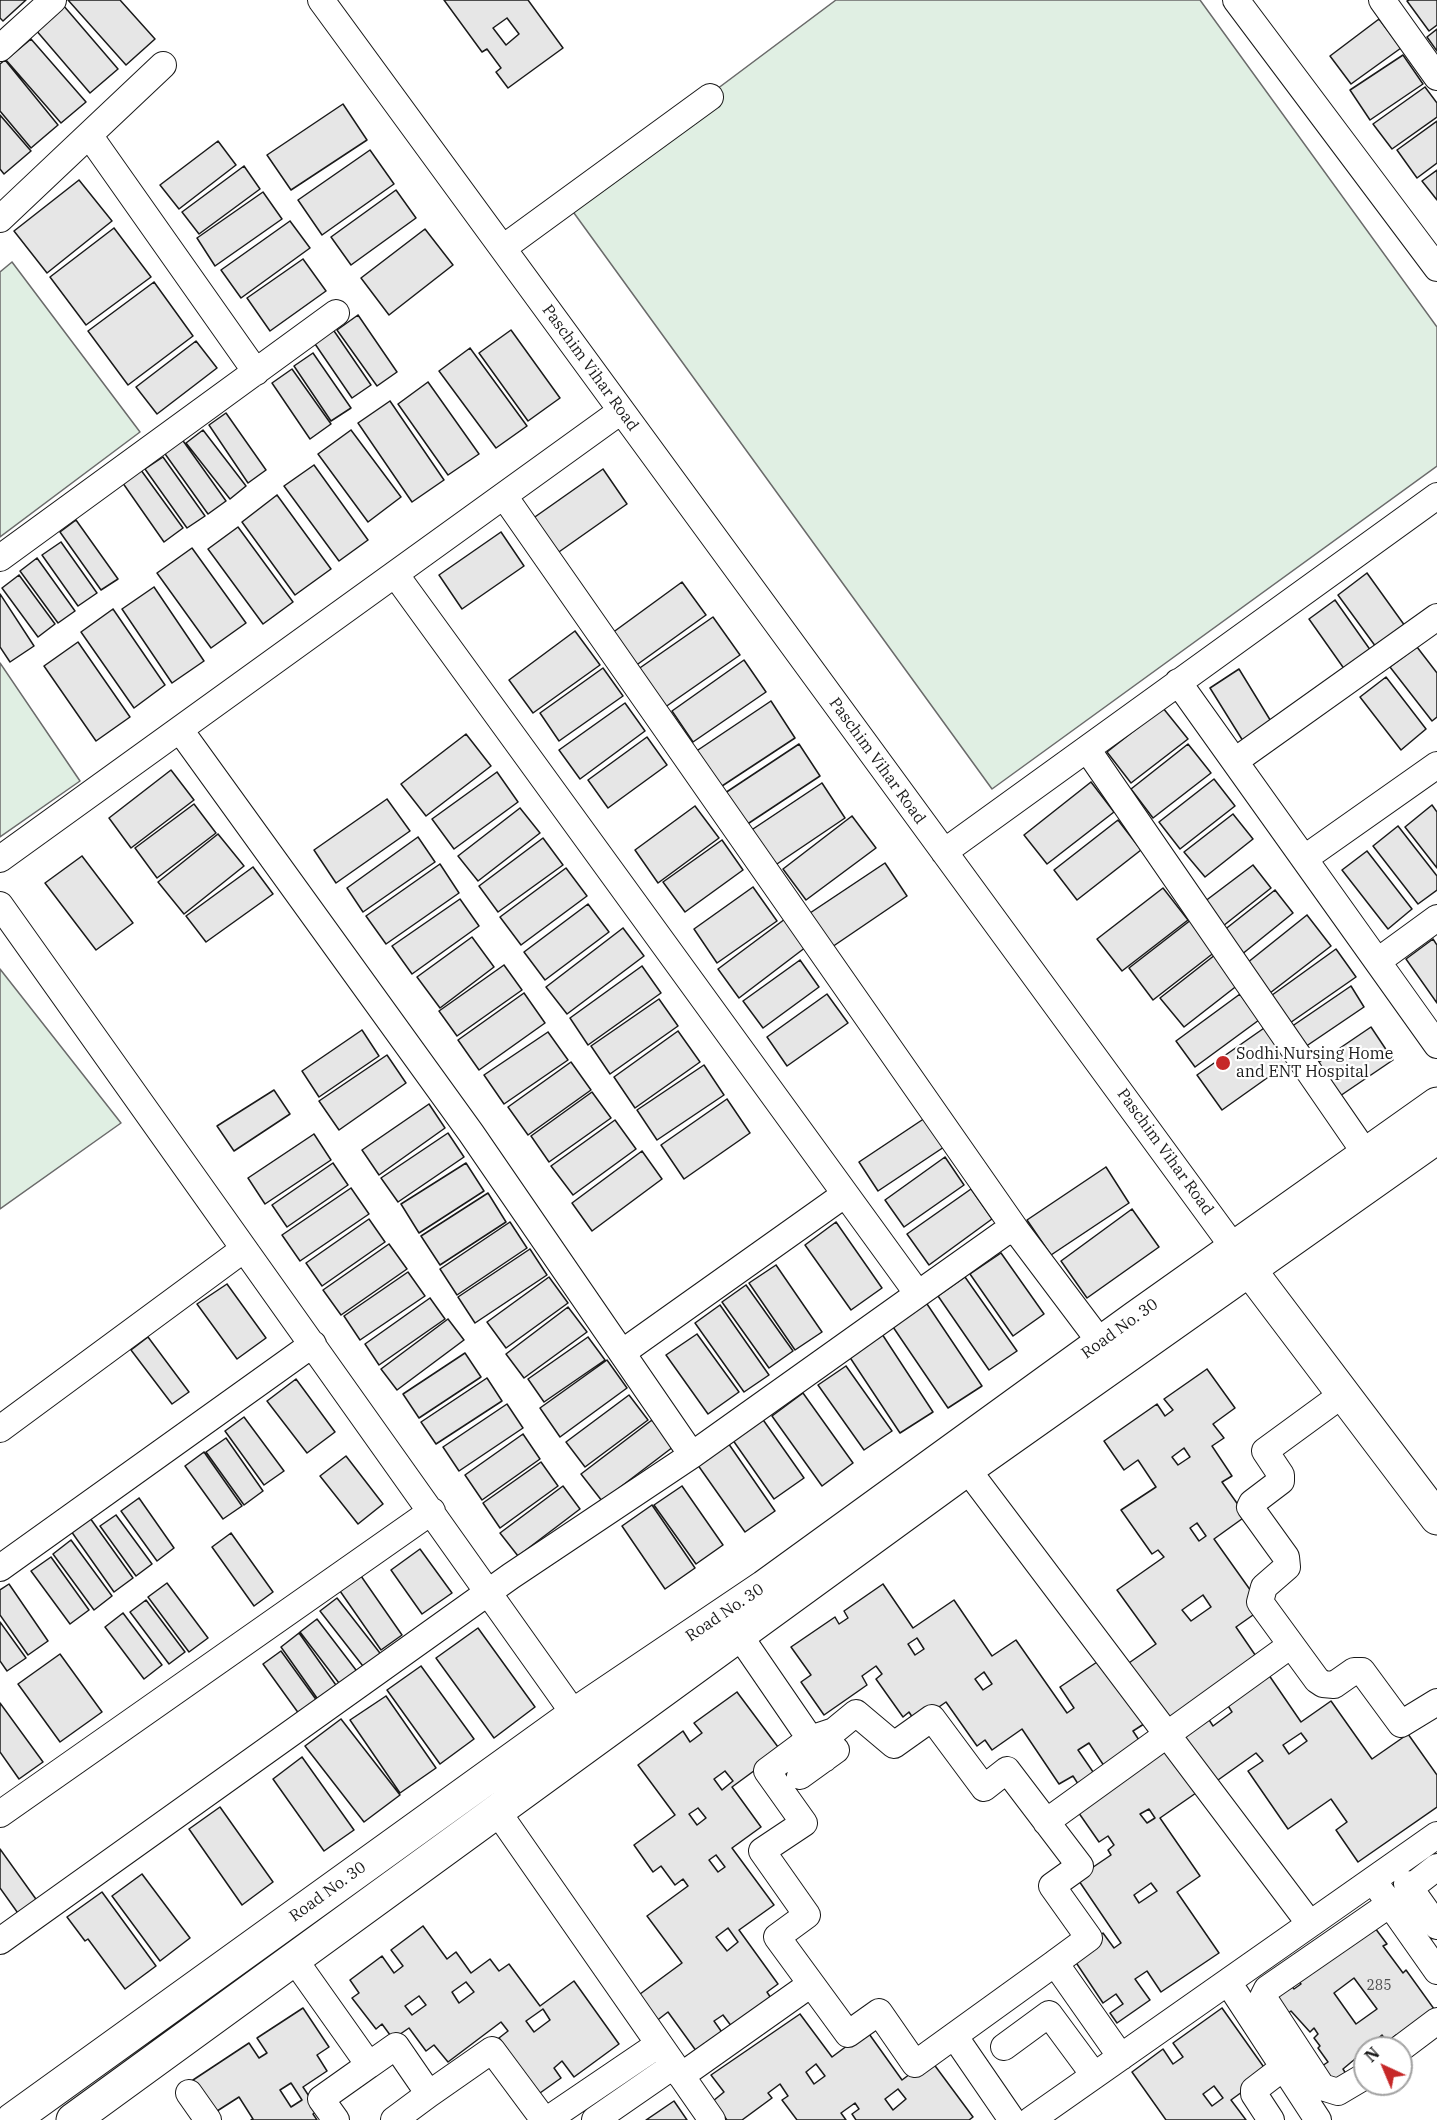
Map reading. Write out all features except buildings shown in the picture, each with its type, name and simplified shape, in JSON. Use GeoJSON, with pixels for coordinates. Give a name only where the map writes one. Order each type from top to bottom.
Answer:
{"type":"FeatureCollection","features":[{"type":"Feature","properties":{"kind":"street"},"geometry":{"type":"LineString","coordinates":[[0,48],[53,0]]}},
{"type":"Feature","properties":{"kind":"street","name":"Paschim Vihar Road"},"geometry":{"type":"LineString","coordinates":[[321,0],[1241,1259],[1437,1518]]}},
{"type":"Feature","properties":{"kind":"street"},"geometry":{"type":"LineString","coordinates":[[1236,0],[1437,268]]}},
{"type":"Feature","properties":{"kind":"street"},"geometry":{"type":"LineString","coordinates":[[1382,0],[1437,77]]}},
{"type":"Feature","properties":{"kind":"street"},"geometry":{"type":"LineString","coordinates":[[0,219],[163,65]]}},
{"type":"Feature","properties":{"kind":"street"},"geometry":{"type":"LineString","coordinates":[[503,248],[710,97]]}},
{"type":"Feature","properties":{"kind":"street"},"geometry":{"type":"LineString","coordinates":[[89,135],[256,372]]}},
{"type":"Feature","properties":{"kind":"street"},"geometry":{"type":"LineString","coordinates":[[0,558],[336,313]]}},
{"type":"Feature","properties":{"kind":"street"},"geometry":{"type":"LineString","coordinates":[[0,859],[621,411]]}},
{"type":"Feature","properties":{"kind":"street"},"geometry":{"type":"LineString","coordinates":[[504,496],[1016,1230],[1101,1343]]}},
{"type":"Feature","properties":{"kind":"street"},"geometry":{"type":"LineString","coordinates":[[944,852],[1437,496]]}},
{"type":"Feature","properties":{"kind":"street"},"geometry":{"type":"LineString","coordinates":[[395,574],[918,1294]]}},
{"type":"Feature","properties":{"kind":"street"},"geometry":{"type":"LineString","coordinates":[[1235,761],[1437,617]]}},
{"type":"Feature","properties":{"kind":"street"},"geometry":{"type":"LineString","coordinates":[[1178,682],[1437,1045]]}},
{"type":"Feature","properties":{"kind":"street"},"geometry":{"type":"LineString","coordinates":[[180,730],[471,1133],[692,1455]]}},
{"type":"Feature","properties":{"kind":"street"},"geometry":{"type":"LineString","coordinates":[[1087,749],[1366,1154]]}},
{"type":"Feature","properties":{"kind":"street"},"geometry":{"type":"LineString","coordinates":[[1305,858],[1437,765]]}},
{"type":"Feature","properties":{"kind":"street"},"geometry":{"type":"LineString","coordinates":[[0,905],[432,1511],[487,1594],[574,1715],[595,1740]]}},
{"type":"Feature","properties":{"kind":"street"},"geometry":{"type":"LineString","coordinates":[[1378,961],[1437,918]]}},
{"type":"Feature","properties":{"kind":"street","name":"Road No. 30"},"geometry":{"type":"LineString","coordinates":[[73,2120],[967,1469],[1241,1259],[1366,1154],[1437,1104]]}},
{"type":"Feature","properties":{"kind":"street","name":"Road No. 30"},"geometry":{"type":"LineString","coordinates":[[12,2120],[574,1715],[764,1587],[1101,1343],[1437,1137]]}},
{"type":"Feature","properties":{"kind":"street"},"geometry":{"type":"LineString","coordinates":[[622,1352],[844,1194]]}},
{"type":"Feature","properties":{"kind":"street"},"geometry":{"type":"LineString","coordinates":[[0,1941],[487,1594],[692,1455],[1004,1233],[1016,1230]]}},
{"type":"Feature","properties":{"kind":"street"},"geometry":{"type":"LineString","coordinates":[[0,1429],[244,1249]]}},
{"type":"Feature","properties":{"kind":"street"},"geometry":{"type":"LineString","coordinates":[[0,1568],[313,1344]]}},
{"type":"Feature","properties":{"kind":"street"},"geometry":{"type":"LineString","coordinates":[[1343,1394],[1265,1451],[1281,1475],[1281,1481],[1250,1507],[1286,1557],[1285,1570],[1263,1587],[1260,1598],[1317,1680],[1326,1686],[1334,1685],[1354,1671],[1362,1671],[1401,1724],[1437,1702]]}},
{"type":"Feature","properties":{"kind":"street"},"geometry":{"type":"LineString","coordinates":[[967,1469],[1310,1924]]}},
{"type":"Feature","properties":{"kind":"street"},"geometry":{"type":"LineString","coordinates":[[0,1814],[432,1511]]}},
{"type":"Feature","properties":{"kind":"street"},"geometry":{"type":"LineString","coordinates":[[739,1635],[817,1749]]}},
{"type":"Feature","properties":{"kind":"street"},"geometry":{"type":"LineString","coordinates":[[1046,1822],[1291,1645]]}},
{"type":"Feature","properties":{"kind":"street"},"geometry":{"type":"LineString","coordinates":[[800,1776],[817,1749],[856,1713],[894,1744],[932,1718],[984,1788],[1007,1770],[1080,1866],[1052,1886],[1089,1938],[915,2064],[879,2012],[848,2034],[777,1937],[807,1915],[762,1851],[804,1823],[767,1771],[817,1749],[859,1733]]}},
{"type":"Feature","properties":{"kind":"street"},"geometry":{"type":"LineString","coordinates":[[497,1811],[712,2120]]}},
{"type":"Feature","properties":{"kind":"street"},"geometry":{"type":"LineString","coordinates":[[955,2037],[1028,2119],[1121,2057],[1437,1835]]}},
{"type":"Feature","properties":{"kind":"street"},"geometry":{"type":"LineString","coordinates":[[1437,1868],[1408,1886],[1437,1926]]}},
{"type":"Feature","properties":{"kind":"street"},"geometry":{"type":"LineString","coordinates":[[1373,1880],[1437,1971]]}},
{"type":"Feature","properties":{"kind":"street"},"geometry":{"type":"LineString","coordinates":[[1353,2083],[1338,2092],[1322,2087],[1263,1997],[1267,1989],[1390,1904]]}},
{"type":"Feature","properties":{"kind":"street"},"geometry":{"type":"LineString","coordinates":[[256,1944],[285,1966],[369,2065]]}},
{"type":"Feature","properties":{"kind":"street"},"geometry":{"type":"LineString","coordinates":[[1055,1963],[1121,2057]]}},
{"type":"Feature","properties":{"kind":"street"},"geometry":{"type":"LineString","coordinates":[[1228,1982],[1318,2120]]}},
{"type":"Feature","properties":{"kind":"street"},"geometry":{"type":"LineString","coordinates":[[595,2120],[677,2071],[811,1984]]}},
{"type":"Feature","properties":{"kind":"street"},"geometry":{"type":"LineString","coordinates":[[1004,2047],[1049,2014],[1094,2075]]}},
{"type":"Feature","properties":{"kind":"street"},"geometry":{"type":"LineString","coordinates":[[1413,2039],[1437,2021]]}},
{"type":"Feature","properties":{"kind":"street"},"geometry":{"type":"LineString","coordinates":[[394,2120],[492,2050],[545,2120],[658,2043]]}},
{"type":"Feature","properties":{"kind":"street"},"geometry":{"type":"LineString","coordinates":[[336,2120],[321,2099],[396,2046],[429,2094]]}},
{"type":"Feature","properties":{"kind":"street"},"geometry":{"type":"LineString","coordinates":[[1271,2120],[1254,2094],[1254,2090],[1284,2067]]}},
{"type":"Feature","properties":{"kind":"street"},"geometry":{"type":"LineString","coordinates":[[189,2092],[208,2120]]}},
{"type":"Feature","properties":{"kind":"green space"},"geometry":{"type":"Polygon","coordinates":[[[836,0],[1200,0],[1437,327],[1437,466],[992,789],[566,202],[836,0]]]}},
{"type":"Feature","properties":{"kind":"green space"},"geometry":{"type":"Polygon","coordinates":[[[12,262],[140,432],[0,537],[0,272],[12,262]]]}},
{"type":"Feature","properties":{"kind":"green space"},"geometry":{"type":"Polygon","coordinates":[[[0,663],[80,781],[0,837],[0,663]]]}},
{"type":"Feature","properties":{"kind":"green space"},"geometry":{"type":"Polygon","coordinates":[[[0,969],[121,1123],[0,1209],[0,969]]]}},
{"type":"Feature","properties":{"kind":"place","name":"Sodhi Nursing Home and ENT Hospital"},"geometry":{"type":"Point","coordinates":[1223,1063]}}]}
